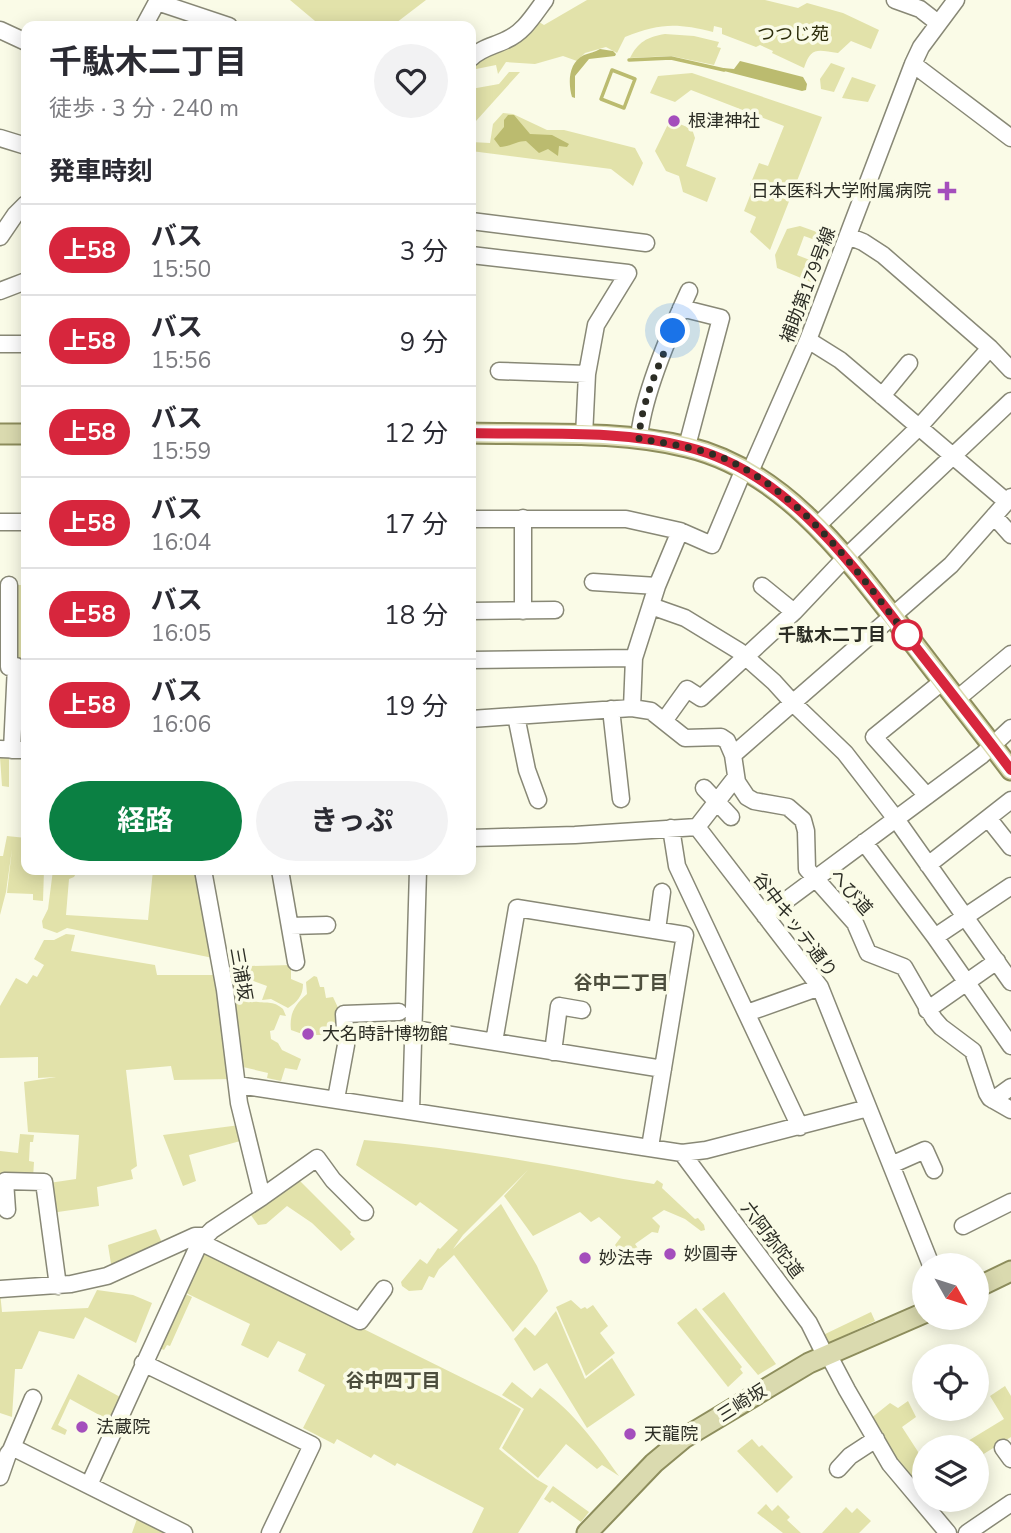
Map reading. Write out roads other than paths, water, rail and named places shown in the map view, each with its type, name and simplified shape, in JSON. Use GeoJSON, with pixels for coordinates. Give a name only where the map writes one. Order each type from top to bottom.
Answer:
{"type":"FeatureCollection","features":[{"type":"Feature","properties":{"kind":"main road"},"geometry":{"type":"LineString","coordinates":[[476,433],[639,439],[687,446],[730,461],[747,471],[795,506],[817,526],[943,681],[1011,770]]}},
{"type":"Feature","properties":{"kind":"main road"},"geometry":{"type":"LineString","coordinates":[[0,434],[21,434]]}},
{"type":"Feature","properties":{"kind":"main road"},"geometry":{"type":"LineString","coordinates":[[989,1282],[1011,1271]]}},
{"type":"Feature","properties":{"kind":"main road","name":"三崎坂"},"geometry":{"type":"LineString","coordinates":[[587,1533],[654,1462],[676,1444],[827,1354],[912,1318]]}},
{"type":"Feature","properties":{"kind":"street"},"geometry":{"type":"LineString","coordinates":[[476,54],[508,40],[522,30],[545,0]]}},
{"type":"Feature","properties":{"kind":"street"},"geometry":{"type":"LineString","coordinates":[[895,0],[920,9],[938,23]]}},
{"type":"Feature","properties":{"kind":"street","name":"補助第179号線"},"geometry":{"type":"LineString","coordinates":[[680,531],[712,545],[808,340],[921,47],[955,0]]}},
{"type":"Feature","properties":{"kind":"street"},"geometry":{"type":"LineString","coordinates":[[147,21],[157,2],[214,21]]}},
{"type":"Feature","properties":{"kind":"street"},"geometry":{"type":"LineString","coordinates":[[0,30],[21,40]]}},
{"type":"Feature","properties":{"kind":"street"},"geometry":{"type":"LineString","coordinates":[[914,64],[1011,138]]}},
{"type":"Feature","properties":{"kind":"street"},"geometry":{"type":"LineString","coordinates":[[0,138],[21,144]]}},
{"type":"Feature","properties":{"kind":"street"},"geometry":{"type":"LineString","coordinates":[[0,237],[20,209]]}},
{"type":"Feature","properties":{"kind":"street"},"geometry":{"type":"LineString","coordinates":[[476,222],[646,243]]}},
{"type":"Feature","properties":{"kind":"street"},"geometry":{"type":"LineString","coordinates":[[848,236],[883,255],[990,348],[1011,370]]}},
{"type":"Feature","properties":{"kind":"street"},"geometry":{"type":"LineString","coordinates":[[476,256],[628,273],[596,325],[587,374],[584,436]]}},
{"type":"Feature","properties":{"kind":"street"},"geometry":{"type":"LineString","coordinates":[[0,291],[21,283]]}},
{"type":"Feature","properties":{"kind":"street"},"geometry":{"type":"LineString","coordinates":[[639,439],[646,400],[689,291]]}},
{"type":"Feature","properties":{"kind":"street"},"geometry":{"type":"LineString","coordinates":[[681,308],[721,318],[687,446]]}},
{"type":"Feature","properties":{"kind":"street"},"geometry":{"type":"LineString","coordinates":[[733,755],[951,565],[1009,499],[954,457],[840,360],[808,340]]}},
{"type":"Feature","properties":{"kind":"street"},"geometry":{"type":"LineString","coordinates":[[0,344],[21,344]]}},
{"type":"Feature","properties":{"kind":"street"},"geometry":{"type":"LineString","coordinates":[[817,526],[919,428],[990,348]]}},
{"type":"Feature","properties":{"kind":"street"},"geometry":{"type":"LineString","coordinates":[[882,396],[909,363]]}},
{"type":"Feature","properties":{"kind":"street"},"geometry":{"type":"LineString","coordinates":[[499,371],[587,374]]}},
{"type":"Feature","properties":{"kind":"street"},"geometry":{"type":"LineString","coordinates":[[664,721],[688,688],[701,698],[746,657],[794,612],[845,558],[1011,401]]}},
{"type":"Feature","properties":{"kind":"street"},"geometry":{"type":"LineString","coordinates":[[994,516],[1011,535]]}},
{"type":"Feature","properties":{"kind":"street"},"geometry":{"type":"LineString","coordinates":[[523,518],[523,611]]}},
{"type":"Feature","properties":{"kind":"street"},"geometry":{"type":"LineString","coordinates":[[476,519],[626,519],[680,531],[657,586],[634,658],[632,708]]}},
{"type":"Feature","properties":{"kind":"street"},"geometry":{"type":"LineString","coordinates":[[0,522],[21,522]]}},
{"type":"Feature","properties":{"kind":"street"},"geometry":{"type":"LineString","coordinates":[[593,582],[657,586]]}},
{"type":"Feature","properties":{"kind":"street"},"geometry":{"type":"LineString","coordinates":[[5,585],[13,667],[13,749]]}},
{"type":"Feature","properties":{"kind":"street"},"geometry":{"type":"LineString","coordinates":[[762,586],[794,612]]}},
{"type":"Feature","properties":{"kind":"street"},"geometry":{"type":"LineString","coordinates":[[651,606],[685,618],[746,657],[845,753],[896,819],[1011,982]]}},
{"type":"Feature","properties":{"kind":"street"},"geometry":{"type":"LineString","coordinates":[[476,611],[555,610]]}},
{"type":"Feature","properties":{"kind":"street"},"geometry":{"type":"LineString","coordinates":[[957,699],[1011,654]]}},
{"type":"Feature","properties":{"kind":"street"},"geometry":{"type":"LineString","coordinates":[[476,660],[634,658]]}},
{"type":"Feature","properties":{"kind":"street"},"geometry":{"type":"LineString","coordinates":[[927,796],[874,737],[943,681]]}},
{"type":"Feature","properties":{"kind":"street"},"geometry":{"type":"LineString","coordinates":[[476,719],[632,708],[651,711],[685,738],[721,737],[727,741],[733,755],[735,779],[697,827],[476,838]]}},
{"type":"Feature","properties":{"kind":"street"},"geometry":{"type":"LineString","coordinates":[[611,709],[621,799]]}},
{"type":"Feature","properties":{"kind":"street"},"geometry":{"type":"LineString","coordinates":[[516,716],[527,770],[538,800]]}},
{"type":"Feature","properties":{"kind":"street"},"geometry":{"type":"LineString","coordinates":[[765,916],[927,796],[1011,728]]}},
{"type":"Feature","properties":{"kind":"street","name":"へび道"},"geometry":{"type":"LineString","coordinates":[[735,779],[739,788],[754,801],[782,804],[803,820],[806,831],[805,863],[814,878],[855,923],[868,953],[904,967],[940,1027],[973,1051],[982,1083],[993,1100]]}},
{"type":"Feature","properties":{"kind":"street"},"geometry":{"type":"LineString","coordinates":[[704,788],[731,817]]}},
{"type":"Feature","properties":{"kind":"street"},"geometry":{"type":"LineString","coordinates":[[928,865],[1011,800]]}},
{"type":"Feature","properties":{"kind":"street"},"geometry":{"type":"LineString","coordinates":[[988,818],[1011,847]]}},
{"type":"Feature","properties":{"kind":"street","name":"谷中キッテ通り"},"geometry":{"type":"LineString","coordinates":[[697,827],[820,987],[925,1253]]}},
{"type":"Feature","properties":{"kind":"street"},"geometry":{"type":"LineString","coordinates":[[671,828],[677,866],[800,1127]]}},
{"type":"Feature","properties":{"kind":"street"},"geometry":{"type":"LineString","coordinates":[[864,842],[935,936],[1011,1046]]}},
{"type":"Feature","properties":{"kind":"street","name":"三浦坂"},"geometry":{"type":"LineString","coordinates":[[204,875],[225,990],[239,1103],[262,1197]]}},
{"type":"Feature","properties":{"kind":"street"},"geometry":{"type":"LineString","coordinates":[[281,875],[296,962]]}},
{"type":"Feature","properties":{"kind":"street"},"geometry":{"type":"LineString","coordinates":[[411,1111],[418,875]]}},
{"type":"Feature","properties":{"kind":"street"},"geometry":{"type":"LineString","coordinates":[[935,936],[1011,886]]}},
{"type":"Feature","properties":{"kind":"street"},"geometry":{"type":"LineString","coordinates":[[657,930],[662,892]]}},
{"type":"Feature","properties":{"kind":"street"},"geometry":{"type":"LineString","coordinates":[[494,1042],[517,908],[685,935],[650,1147]]}},
{"type":"Feature","properties":{"kind":"street"},"geometry":{"type":"LineString","coordinates":[[290,926],[327,925]]}},
{"type":"Feature","properties":{"kind":"street"},"geometry":{"type":"LineString","coordinates":[[928,1010],[996,961]]}},
{"type":"Feature","properties":{"kind":"street"},"geometry":{"type":"LineString","coordinates":[[747,1013],[820,987]]}},
{"type":"Feature","properties":{"kind":"street"},"geometry":{"type":"LineString","coordinates":[[553,1052],[559,1006],[582,1010]]}},
{"type":"Feature","properties":{"kind":"street"},"geometry":{"type":"LineString","coordinates":[[336,1099],[346,1045],[344,1014],[399,1012]]}},
{"type":"Feature","properties":{"kind":"street"},"geometry":{"type":"LineString","coordinates":[[414,1030],[663,1069]]}},
{"type":"Feature","properties":{"kind":"street"},"geometry":{"type":"LineString","coordinates":[[238,1085],[682,1153],[706,1150],[868,1108]]}},
{"type":"Feature","properties":{"kind":"street"},"geometry":{"type":"LineString","coordinates":[[1011,1087],[993,1100],[1011,1110]]}},
{"type":"Feature","properties":{"kind":"street"},"geometry":{"type":"LineString","coordinates":[[891,1165],[926,1150],[934,1170]]}},
{"type":"Feature","properties":{"kind":"street","name":"六阿弥陀道"},"geometry":{"type":"LineString","coordinates":[[682,1153],[809,1323],[890,1464],[948,1533]]}},
{"type":"Feature","properties":{"kind":"street"},"geometry":{"type":"LineString","coordinates":[[89,1485],[202,1239],[317,1158],[333,1180],[365,1212]]}},
{"type":"Feature","properties":{"kind":"street"},"geometry":{"type":"LineString","coordinates":[[7,1210],[5,1181],[44,1182],[58,1286]]}},
{"type":"Feature","properties":{"kind":"street"},"geometry":{"type":"LineString","coordinates":[[962,1226],[1011,1202]]}},
{"type":"Feature","properties":{"kind":"street"},"geometry":{"type":"LineString","coordinates":[[0,1289],[58,1286],[107,1276],[195,1236],[360,1321],[384,1289]]}},
{"type":"Feature","properties":{"kind":"street"},"geometry":{"type":"LineString","coordinates":[[144,1363],[312,1445],[270,1533]]}},
{"type":"Feature","properties":{"kind":"street"},"geometry":{"type":"LineString","coordinates":[[4,1462],[33,1398]]}},
{"type":"Feature","properties":{"kind":"street"},"geometry":{"type":"LineString","coordinates":[[838,1469],[850,1456],[876,1439]]}},
{"type":"Feature","properties":{"kind":"street"},"geometry":{"type":"LineString","coordinates":[[4,1462],[18,1450],[184,1533]]}},
{"type":"Feature","properties":{"kind":"street"},"geometry":{"type":"LineString","coordinates":[[967,1533],[1011,1503]]}},
{"type":"Feature","properties":{"kind":"waterway"},"geometry":{"type":"LineString","coordinates":[[629,60],[671,58],[724,70]]}},
{"type":"Feature","properties":{"kind":"waterway"},"geometry":{"type":"LineString","coordinates":[[612,70],[635,79],[624,108],[601,99],[612,70]]}},
{"type":"Feature","properties":{"kind":"place","name":"根津神社"},"geometry":{"type":"Point","coordinates":[674,121]}},
{"type":"Feature","properties":{"kind":"place","name":"日本医科大学附属病院"},"geometry":{"type":"Point","coordinates":[947,191]}},
{"type":"Feature","properties":{"kind":"place","name":"千駄木二丁目"},"geometry":{"type":"Point","coordinates":[907,635]}},
{"type":"Feature","properties":{"kind":"place","name":"大名時計博物館"},"geometry":{"type":"Point","coordinates":[308,1034]}},
{"type":"Feature","properties":{"kind":"place","name":"妙圓寺"},"geometry":{"type":"Point","coordinates":[670,1254]}},
{"type":"Feature","properties":{"kind":"place","name":"妙法寺"},"geometry":{"type":"Point","coordinates":[585,1258]}},
{"type":"Feature","properties":{"kind":"place","name":"法蔵院"},"geometry":{"type":"Point","coordinates":[82,1427]}},
{"type":"Feature","properties":{"kind":"place","name":"天龍院"},"geometry":{"type":"Point","coordinates":[630,1434]}},
{"type":"Feature","properties":{"kind":"district","name":"谷中二丁目"},"geometry":{"type":"Point","coordinates":[621,982]}},
{"type":"Feature","properties":{"kind":"district","name":"谷中四丁目"},"geometry":{"type":"Point","coordinates":[393,1380]}},
{"type":"Feature","properties":{"kind":"park label","name":"つつじ苑"},"geometry":{"type":"Point","coordinates":[793,34]}}]}
